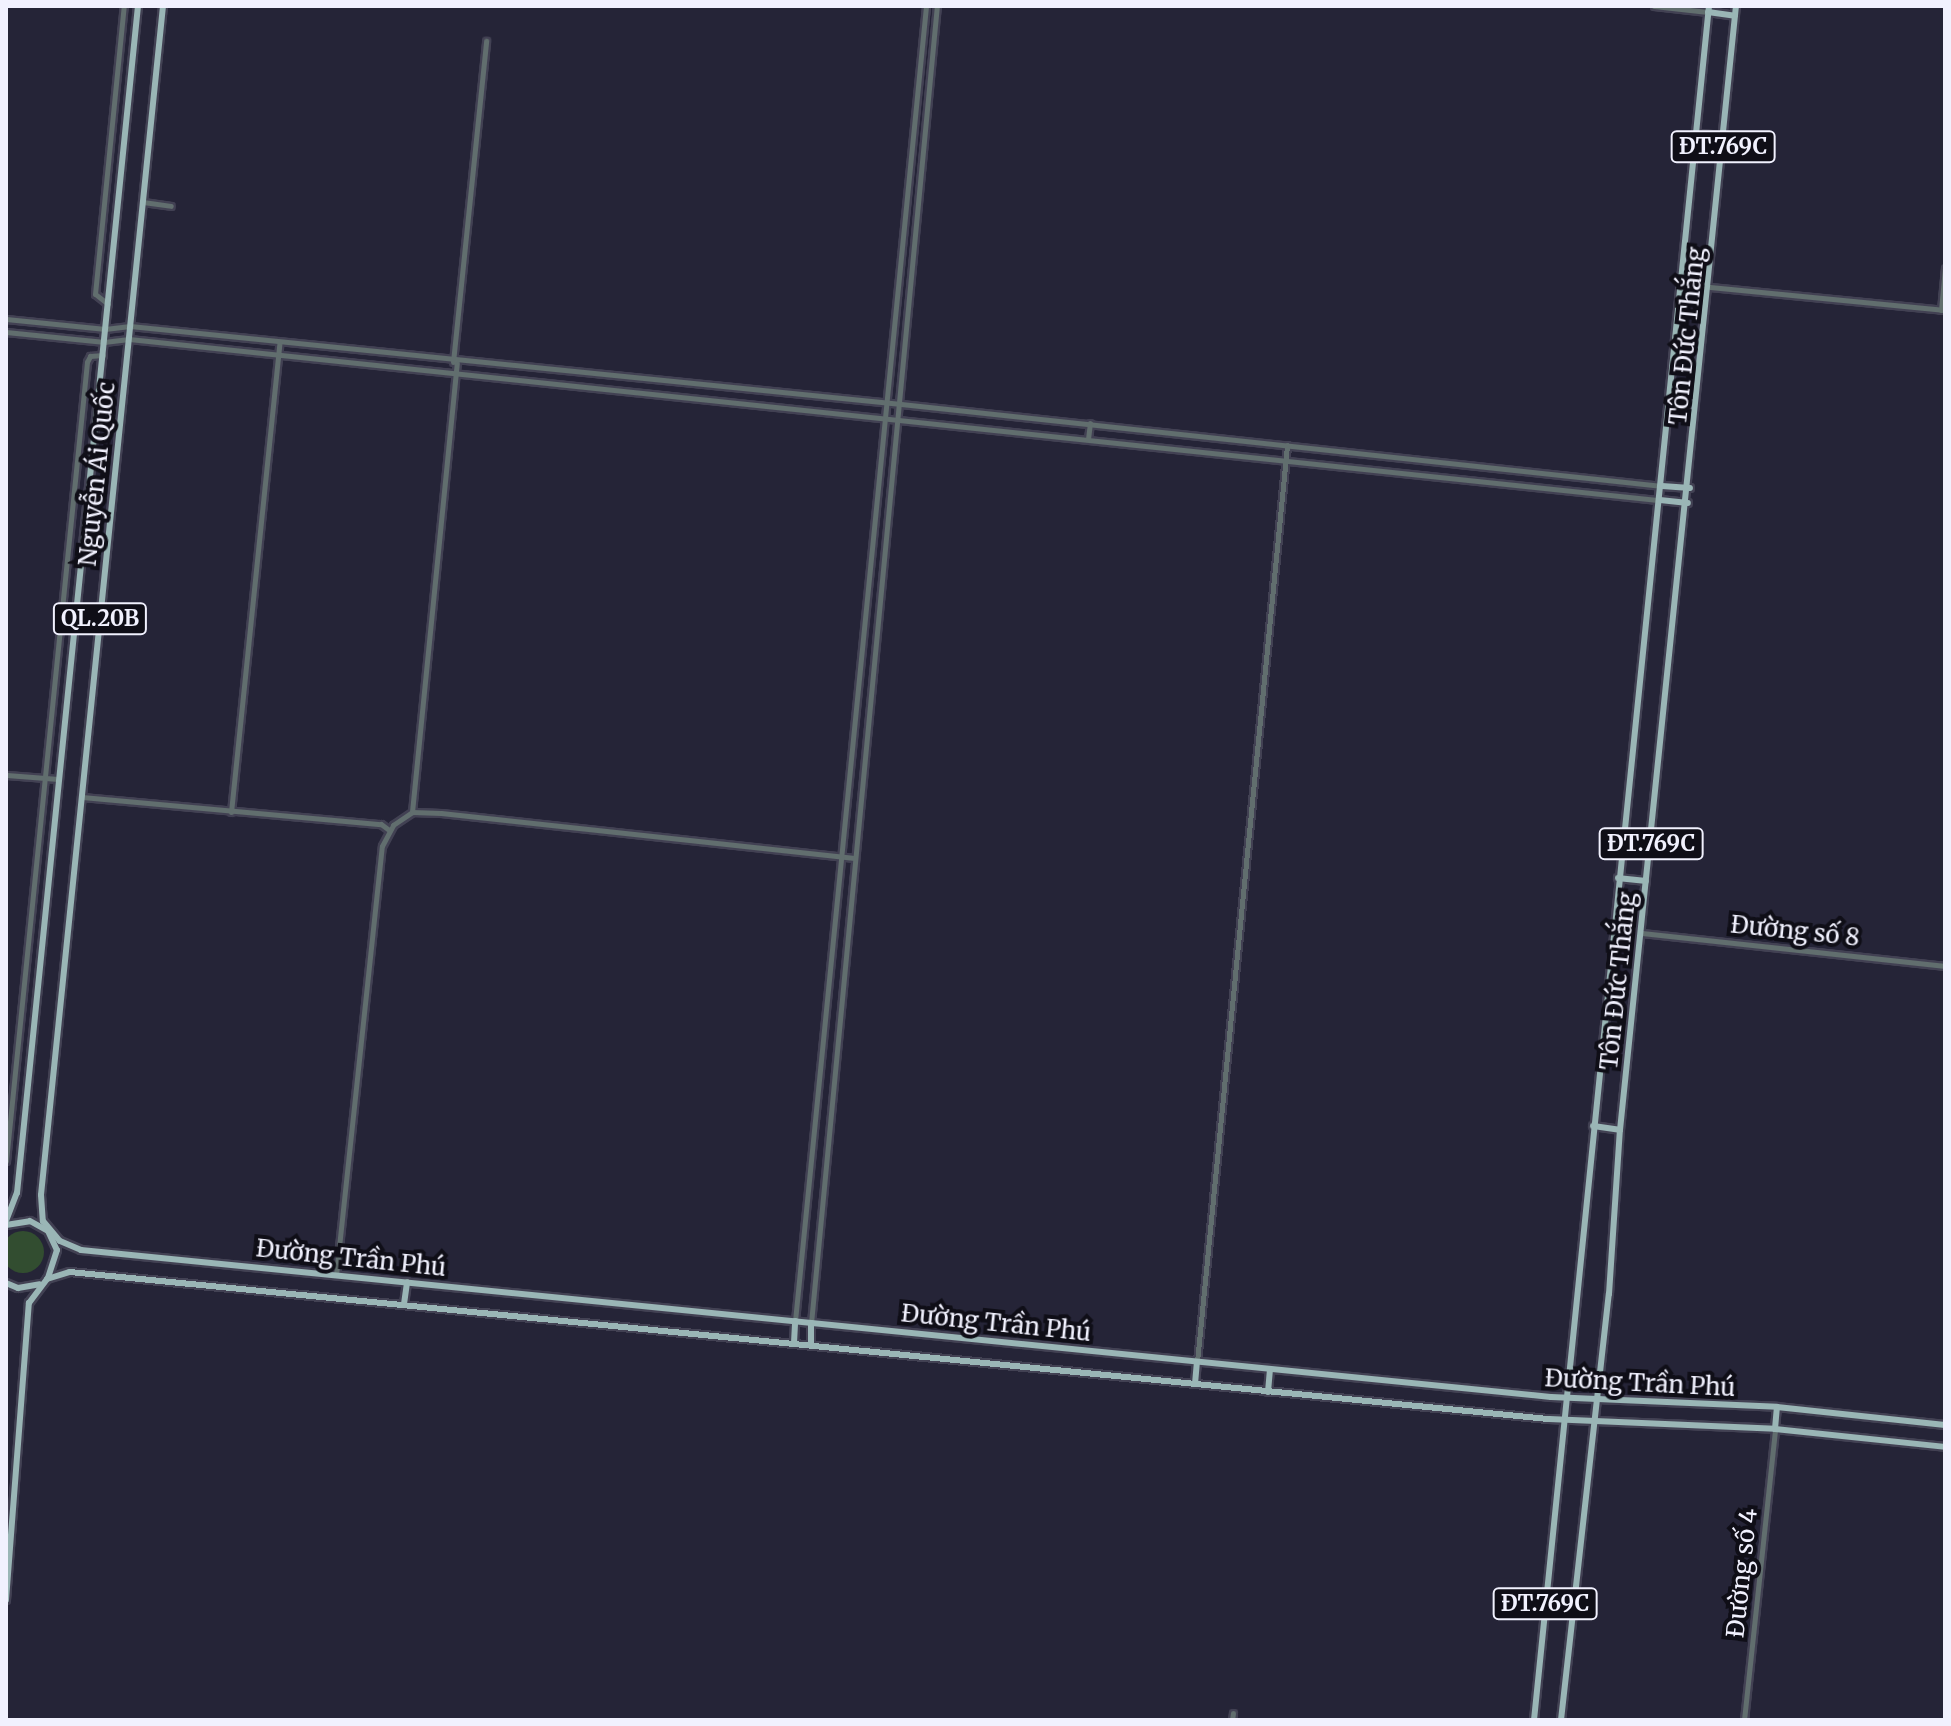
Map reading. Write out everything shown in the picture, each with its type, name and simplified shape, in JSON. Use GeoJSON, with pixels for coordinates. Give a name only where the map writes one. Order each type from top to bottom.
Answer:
{"type":"FeatureCollection","features":[{"type":"Feature","properties":{"kind":"main road","name":"Nguyễn Ái Quốc"},"geometry":{"type":"LineString","coordinates":[[6,1223],[17,1193],[138,6]]}},
{"type":"Feature","properties":{"kind":"main road","name":"Nguyễn Ái Quốc"},"geometry":{"type":"LineString","coordinates":[[47,1279],[57,1250],[48,1231],[41,1195],[163,6]]}},
{"type":"Feature","properties":{"kind":"main road","name":"Tôn Đức Thắng"},"geometry":{"type":"LineString","coordinates":[[1561,1720],[1596,1423],[1620,1130],[1690,488],[1736,6]]}},
{"type":"Feature","properties":{"kind":"main road"},"geometry":{"type":"LineString","coordinates":[[1709,9],[1735,16]]}},
{"type":"Feature","properties":{"kind":"main road","name":"Tôn Đức Thắng"},"geometry":{"type":"LineString","coordinates":[[1534,1720],[1709,9]]}},
{"type":"Feature","properties":{"kind":"main road"},"geometry":{"type":"LineString","coordinates":[[1697,134],[1724,136]]}},
{"type":"Feature","properties":{"kind":"main road"},"geometry":{"type":"LineString","coordinates":[[1662,486],[1690,488]]}},
{"type":"Feature","properties":{"kind":"main road"},"geometry":{"type":"LineString","coordinates":[[1660,500],[1688,503]]}},
{"type":"Feature","properties":{"kind":"main road"},"geometry":{"type":"LineString","coordinates":[[1618,878],[1646,881]]}},
{"type":"Feature","properties":{"kind":"main road"},"geometry":{"type":"LineString","coordinates":[[1593,1126],[1620,1130]]}},
{"type":"Feature","properties":{"kind":"main road","name":"Đường Trần Phú"},"geometry":{"type":"LineString","coordinates":[[6,1223],[30,1221],[81,1250],[1566,1398],[1777,1407],[1945,1425]]}},
{"type":"Feature","properties":{"kind":"main road","name":"Đường Trần Phú"},"geometry":{"type":"LineString","coordinates":[[6,1283],[28,1288],[47,1279],[89,1272],[1564,1421],[1775,1429],[1945,1447]]}},
{"type":"Feature","properties":{"kind":"main road"},"geometry":{"type":"LineString","coordinates":[[6,1600],[29,1303],[47,1279]]}},
{"type":"Feature","properties":{"kind":"main road"},"geometry":{"type":"LineString","coordinates":[[404,1304],[407,1282]]}},
{"type":"Feature","properties":{"kind":"main road"},"geometry":{"type":"LineString","coordinates":[[794,1343],[795,1321]]}},
{"type":"Feature","properties":{"kind":"main road"},"geometry":{"type":"LineString","coordinates":[[811,1323],[811,1345]]}},
{"type":"Feature","properties":{"kind":"main road"},"geometry":{"type":"LineString","coordinates":[[1195,1384],[1197,1362]]}},
{"type":"Feature","properties":{"kind":"main road"},"geometry":{"type":"LineString","coordinates":[[1268,1392],[1270,1369]]}},
{"type":"Feature","properties":{"kind":"main road"},"geometry":{"type":"LineString","coordinates":[[1775,1429],[1777,1407]]}},
{"type":"Feature","properties":{"kind":"street"},"geometry":{"type":"LineString","coordinates":[[108,304],[95,294],[124,6]]}},
{"type":"Feature","properties":{"kind":"street"},"geometry":{"type":"LineString","coordinates":[[795,1321],[926,6]]}},
{"type":"Feature","properties":{"kind":"street"},"geometry":{"type":"LineString","coordinates":[[811,1323],[900,419],[937,6]]}},
{"type":"Feature","properties":{"kind":"street"},"geometry":{"type":"LineString","coordinates":[[1654,6],[1709,9]]}},
{"type":"Feature","properties":{"kind":"street"},"geometry":{"type":"LineString","coordinates":[[412,812],[486,41]]}},
{"type":"Feature","properties":{"kind":"street"},"geometry":{"type":"LineString","coordinates":[[143,202],[171,206]]}},
{"type":"Feature","properties":{"kind":"street"},"geometry":{"type":"LineString","coordinates":[[1710,287],[1943,310],[1945,268]]}},
{"type":"Feature","properties":{"kind":"street"},"geometry":{"type":"LineString","coordinates":[[6,319],[105,329],[130,326],[455,362],[887,402],[1662,486]]}},
{"type":"Feature","properties":{"kind":"street"},"geometry":{"type":"LineString","coordinates":[[6,332],[104,342],[129,339],[1660,500]]}},
{"type":"Feature","properties":{"kind":"street"},"geometry":{"type":"LineString","coordinates":[[231,812],[279,344]]}},
{"type":"Feature","properties":{"kind":"street"},"geometry":{"type":"LineString","coordinates":[[6,1161],[87,362],[90,356],[103,355]]}},
{"type":"Feature","properties":{"kind":"street"},"geometry":{"type":"LineString","coordinates":[[1088,439],[1090,423]]}},
{"type":"Feature","properties":{"kind":"street"},"geometry":{"type":"LineString","coordinates":[[1197,1362],[1287,445]]}},
{"type":"Feature","properties":{"kind":"street"},"geometry":{"type":"LineString","coordinates":[[1455,477],[1457,463]]}},
{"type":"Feature","properties":{"kind":"street"},"geometry":{"type":"LineString","coordinates":[[864,643],[877,644]]}},
{"type":"Feature","properties":{"kind":"street"},"geometry":{"type":"LineString","coordinates":[[6,775],[59,779]]}},
{"type":"Feature","properties":{"kind":"street"},"geometry":{"type":"LineString","coordinates":[[82,797],[381,824],[389,830]]}},
{"type":"Feature","properties":{"kind":"street"},"geometry":{"type":"LineString","coordinates":[[336,1275],[381,857],[389,830],[398,821],[412,812],[855,858]]}},
{"type":"Feature","properties":{"kind":"street","name":"Đường số 8"},"geometry":{"type":"LineString","coordinates":[[1642,933],[1945,966]]}},
{"type":"Feature","properties":{"kind":"street"},"geometry":{"type":"LineString","coordinates":[[818,1099],[832,1100]]}},
{"type":"Feature","properties":{"kind":"street","name":"Đường số 4"},"geometry":{"type":"LineString","coordinates":[[1744,1720],[1775,1429]]}},
{"type":"Feature","properties":{"kind":"green space"},"geometry":{"type":"Polygon","coordinates":[[[23,1231],[38,1237],[44,1252],[38,1267],[23,1273],[8,1267],[2,1252],[8,1237],[23,1231]]]}}]}
